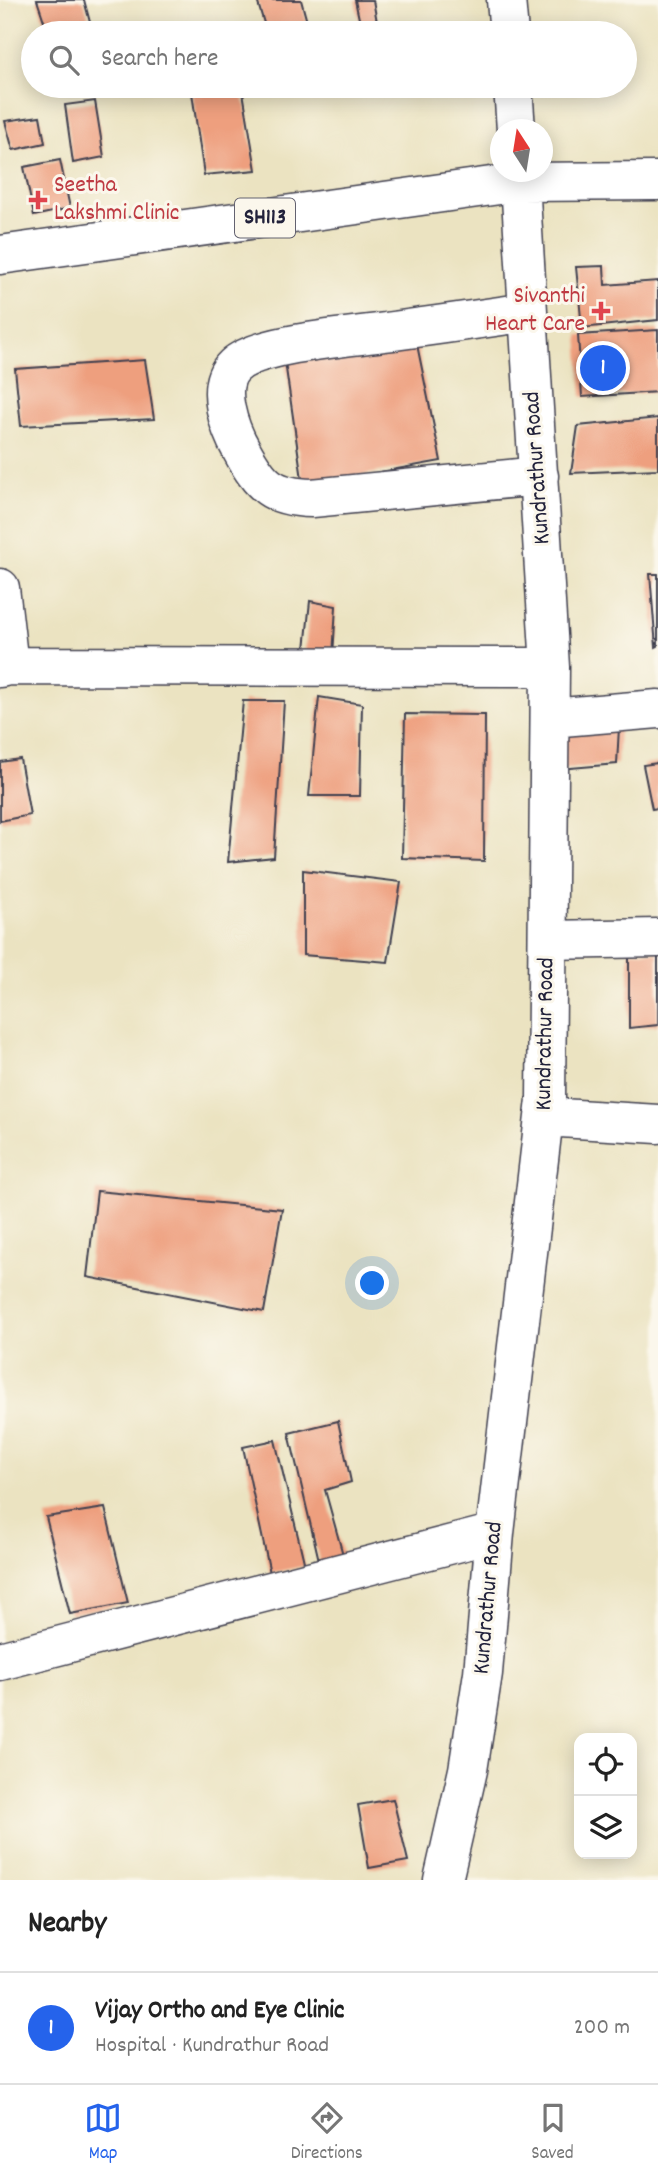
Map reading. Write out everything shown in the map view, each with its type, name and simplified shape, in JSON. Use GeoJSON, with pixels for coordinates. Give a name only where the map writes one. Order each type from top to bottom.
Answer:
{"type":"FeatureCollection","features":[{"type":"Feature","properties":{"kind":"street"},"geometry":{"type":"LineString","coordinates":[[506,0],[508,21]]}},
{"type":"Feature","properties":{"kind":"street"},"geometry":{"type":"LineString","coordinates":[[514,98],[515,119]]}},
{"type":"Feature","properties":{"kind":"street"},"geometry":{"type":"LineString","coordinates":[[553,178],[658,181]]}},
{"type":"Feature","properties":{"kind":"street","name":"SH113"},"geometry":{"type":"LineString","coordinates":[[0,255],[490,182]]}},
{"type":"Feature","properties":{"kind":"street","name":"Kundrathur Road"},"geometry":{"type":"LineString","coordinates":[[443,1880],[468,1770],[481,1685],[495,1533],[546,1100],[550,667],[520,182]]}},
{"type":"Feature","properties":{"kind":"street"},"geometry":{"type":"LineString","coordinates":[[528,312],[297,344],[254,355],[234,365],[225,379],[225,404],[232,428],[248,462],[271,490],[288,497],[312,498],[539,476]]}},
{"type":"Feature","properties":{"kind":"street"},"geometry":{"type":"LineString","coordinates":[[0,588],[5,667],[550,667]]}},
{"type":"Feature","properties":{"kind":"street"},"geometry":{"type":"LineString","coordinates":[[550,718],[658,709]]}},
{"type":"Feature","properties":{"kind":"street"},"geometry":{"type":"LineString","coordinates":[[548,940],[658,938]]}},
{"type":"Feature","properties":{"kind":"street"},"geometry":{"type":"LineString","coordinates":[[544,1117],[658,1124]]}},
{"type":"Feature","properties":{"kind":"street"},"geometry":{"type":"LineString","coordinates":[[0,1661],[495,1533]]}},
{"type":"Feature","properties":{"kind":"building"},"geometry":{"type":"Polygon","coordinates":[[[37,0],[84,0],[90,21],[44,21],[37,0]]]}},
{"type":"Feature","properties":{"kind":"building"},"geometry":{"type":"Polygon","coordinates":[[[257,0],[301,0],[307,21],[263,21],[257,0]]]}},
{"type":"Feature","properties":{"kind":"building"},"geometry":{"type":"Polygon","coordinates":[[[355,0],[373,0],[377,21],[359,21],[355,0]]]}},
{"type":"Feature","properties":{"kind":"building"},"geometry":{"type":"Polygon","coordinates":[[[193,98],[244,98],[256,170],[204,175],[193,98]]]}},
{"type":"Feature","properties":{"kind":"building"},"geometry":{"type":"Polygon","coordinates":[[[95,101],[104,157],[73,163],[65,105],[95,101]]]}},
{"type":"Feature","properties":{"kind":"building"},"geometry":{"type":"Polygon","coordinates":[[[40,116],[45,143],[13,150],[5,121],[40,116]]]}},
{"type":"Feature","properties":{"kind":"building"},"geometry":{"type":"Polygon","coordinates":[[[60,160],[70,208],[34,216],[24,167],[60,160]]]}},
{"type":"Feature","properties":{"kind":"building"},"geometry":{"type":"Polygon","coordinates":[[[604,266],[605,285],[658,281],[658,320],[582,328],[576,267],[604,266]]]}},
{"type":"Feature","properties":{"kind":"building"},"geometry":{"type":"Polygon","coordinates":[[[658,330],[658,392],[582,397],[578,335],[658,330]]]}},
{"type":"Feature","properties":{"kind":"building"},"geometry":{"type":"Polygon","coordinates":[[[415,335],[441,461],[303,486],[284,355],[415,335]]]}},
{"type":"Feature","properties":{"kind":"building"},"geometry":{"type":"Polygon","coordinates":[[[145,360],[154,419],[21,426],[15,369],[145,360]]]}},
{"type":"Feature","properties":{"kind":"building"},"geometry":{"type":"Polygon","coordinates":[[[658,418],[658,469],[571,473],[578,426],[658,418]]]}},
{"type":"Feature","properties":{"kind":"building"},"geometry":{"type":"Polygon","coordinates":[[[650,574],[658,574],[656,647],[650,574]]]}},
{"type":"Feature","properties":{"kind":"building"},"geometry":{"type":"Polygon","coordinates":[[[310,601],[336,606],[333,656],[304,659],[310,601]]]}},
{"type":"Feature","properties":{"kind":"building"},"geometry":{"type":"Polygon","coordinates":[[[319,697],[362,704],[360,796],[309,796],[319,697]]]}},
{"type":"Feature","properties":{"kind":"building"},"geometry":{"type":"Polygon","coordinates":[[[243,701],[284,701],[274,857],[228,862],[243,701]]]}},
{"type":"Feature","properties":{"kind":"building"},"geometry":{"type":"Polygon","coordinates":[[[405,714],[485,715],[484,861],[402,858],[405,714]]]}},
{"type":"Feature","properties":{"kind":"building"},"geometry":{"type":"Polygon","coordinates":[[[619,727],[617,764],[559,769],[559,728],[619,727]]]}},
{"type":"Feature","properties":{"kind":"building"},"geometry":{"type":"Polygon","coordinates":[[[20,759],[30,815],[0,821],[0,762],[20,759]]]}},
{"type":"Feature","properties":{"kind":"building"},"geometry":{"type":"Polygon","coordinates":[[[658,763],[658,808],[652,809],[643,765],[658,763]]]}},
{"type":"Feature","properties":{"kind":"building"},"geometry":{"type":"Polygon","coordinates":[[[303,870],[401,882],[388,962],[303,955],[303,870]]]}},
{"type":"Feature","properties":{"kind":"building"},"geometry":{"type":"Polygon","coordinates":[[[629,951],[658,952],[658,1025],[629,1028],[629,951]]]}},
{"type":"Feature","properties":{"kind":"building"},"geometry":{"type":"Polygon","coordinates":[[[97,1191],[282,1209],[264,1312],[87,1277],[97,1191]]]}},
{"type":"Feature","properties":{"kind":"building"},"geometry":{"type":"Polygon","coordinates":[[[338,1421],[351,1482],[325,1490],[345,1562],[321,1569],[289,1433],[338,1421]]]}},
{"type":"Feature","properties":{"kind":"building"},"geometry":{"type":"Polygon","coordinates":[[[275,1440],[305,1566],[270,1573],[243,1447],[275,1440]]]}},
{"type":"Feature","properties":{"kind":"building"},"geometry":{"type":"Polygon","coordinates":[[[105,1508],[128,1603],[70,1614],[46,1517],[105,1508]]]}},
{"type":"Feature","properties":{"kind":"building"},"geometry":{"type":"Polygon","coordinates":[[[393,1799],[408,1861],[369,1868],[358,1805],[393,1799]]]}},
{"type":"Feature","properties":{"kind":"place","name":"Seetha Lakshmi Clinic"},"geometry":{"type":"Point","coordinates":[38,200]}},
{"type":"Feature","properties":{"kind":"place","name":"Sivanthi Heart Care"},"geometry":{"type":"Point","coordinates":[601,311]}},
{"type":"Feature","properties":{"kind":"place","name":"Vijay Ortho and Eye Clinic"},"geometry":{"type":"Point","coordinates":[603,368]}}]}
